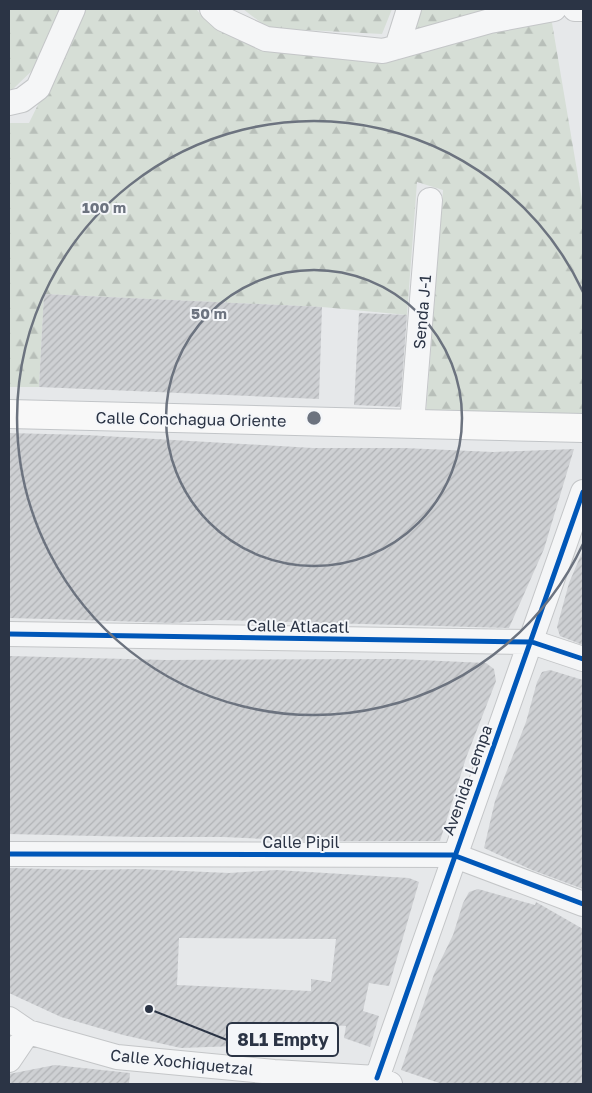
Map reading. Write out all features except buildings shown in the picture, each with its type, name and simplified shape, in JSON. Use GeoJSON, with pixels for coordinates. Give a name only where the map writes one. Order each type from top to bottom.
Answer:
{"type":"FeatureCollection","features":[{"type":"Feature","properties":{"kind":"main road","name":"Calle Conchagua Oriente"},"geometry":{"type":"LineString","coordinates":[[9,414],[583,428]]}},
{"type":"Feature","properties":{"kind":"street"},"geometry":{"type":"LineString","coordinates":[[9,103],[22,100],[38,88],[73,9]]}},
{"type":"Feature","properties":{"kind":"street"},"geometry":{"type":"LineString","coordinates":[[212,9],[223,19],[266,39],[382,51],[490,21],[554,9]]}},
{"type":"Feature","properties":{"kind":"street"},"geometry":{"type":"LineString","coordinates":[[397,47],[409,9]]}},
{"type":"Feature","properties":{"kind":"street"},"geometry":{"type":"LineString","coordinates":[[575,9],[583,9]]}},
{"type":"Feature","properties":{"kind":"street","name":"Senda J-1"},"geometry":{"type":"LineString","coordinates":[[412,424],[430,200]]}},
{"type":"Feature","properties":{"kind":"street","name":"Avenida Lempa"},"geometry":{"type":"LineString","coordinates":[[384,1081],[453,855],[532,642],[583,492]]}},
{"type":"Feature","properties":{"kind":"street","name":"Calle Atlacatl"},"geometry":{"type":"LineString","coordinates":[[9,634],[532,642],[583,659]]}},
{"type":"Feature","properties":{"kind":"street","name":"Calle Pipil"},"geometry":{"type":"LineString","coordinates":[[9,854],[453,855],[583,904]]}},
{"type":"Feature","properties":{"kind":"street"},"geometry":{"type":"LineString","coordinates":[[9,1060],[18,1026]]}},
{"type":"Feature","properties":{"kind":"street","name":"Calle Xochiquetzal"},"geometry":{"type":"LineString","coordinates":[[18,1026],[117,1057],[384,1081]]}},
{"type":"Feature","properties":{"kind":"green space"},"geometry":{"type":"Polygon","coordinates":[[[9,9],[61,9],[39,64],[13,89],[9,90],[9,9]]]}},
{"type":"Feature","properties":{"kind":"green space"},"geometry":{"type":"Polygon","coordinates":[[[85,9],[196,9],[204,18],[384,61],[551,17],[583,206],[583,416],[426,414],[443,190],[417,182],[407,315],[322,307],[44,294],[39,387],[9,387],[9,123],[29,123],[85,9]]]}},
{"type":"Feature","properties":{"kind":"green space"},"geometry":{"type":"Polygon","coordinates":[[[243,9],[392,9],[382,34],[268,28],[243,9]]]}},
{"type":"Feature","properties":{"kind":"green space"},"geometry":{"type":"Polygon","coordinates":[[[419,9],[514,9],[415,35],[419,9]]]}},
{"type":"Feature","properties":{"kind":"cycle path"},"geometry":{"type":"LineString","coordinates":[[377,1078],[583,492]]}},
{"type":"Feature","properties":{"kind":"cycle path"},"geometry":{"type":"LineString","coordinates":[[9,634],[532,642],[583,659]]}},
{"type":"Feature","properties":{"kind":"cycle path"},"geometry":{"type":"LineString","coordinates":[[9,854],[453,855],[583,904]]}},
{"type":"Feature","properties":{"kind":"place","name":"8L1 Empty"},"geometry":{"type":"Point","coordinates":[149,1009]}}]}
